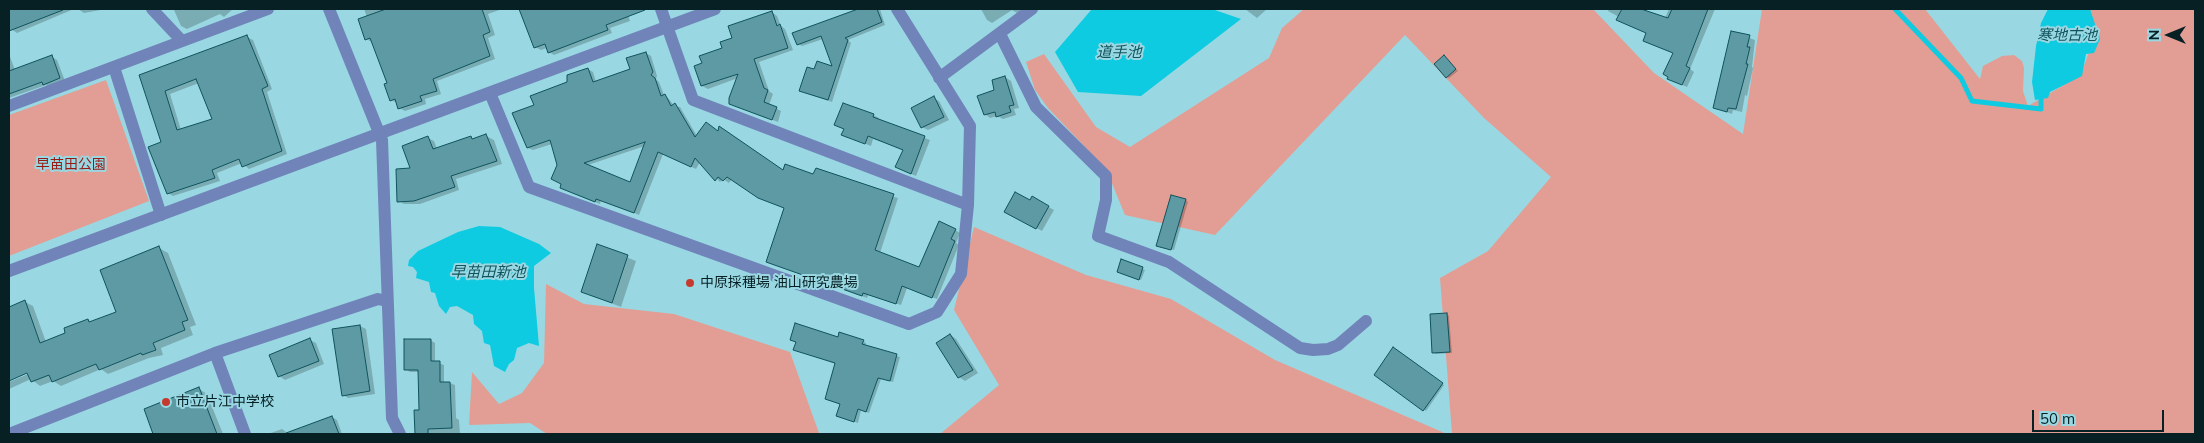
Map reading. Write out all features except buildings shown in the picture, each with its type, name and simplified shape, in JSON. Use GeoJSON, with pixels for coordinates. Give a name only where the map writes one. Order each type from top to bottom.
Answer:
{"type":"FeatureCollection","features":[{"type":"Feature","properties":{"kind":"street"},"geometry":{"type":"LineString","coordinates":[[152,9],[182,41]]}},
{"type":"Feature","properties":{"kind":"street"},"geometry":{"type":"LineString","coordinates":[[9,106],[268,9]]}},
{"type":"Feature","properties":{"kind":"street"},"geometry":{"type":"LineString","coordinates":[[329,9],[382,140],[392,418],[400,434]]}},
{"type":"Feature","properties":{"kind":"street"},"geometry":{"type":"LineString","coordinates":[[661,9],[693,100],[968,205]]}},
{"type":"Feature","properties":{"kind":"street"},"geometry":{"type":"LineString","coordinates":[[9,271],[715,9]]}},
{"type":"Feature","properties":{"kind":"street"},"geometry":{"type":"LineString","coordinates":[[490,93],[529,187],[909,324],[937,312],[961,274],[968,205],[970,126],[897,9]]}},
{"type":"Feature","properties":{"kind":"street"},"geometry":{"type":"LineString","coordinates":[[939,78],[1032,9]]}},
{"type":"Feature","properties":{"kind":"street"},"geometry":{"type":"LineString","coordinates":[[1000,34],[1036,107],[1106,176],[1106,200],[1098,236],[1169,262],[1300,348],[1313,350],[1328,349],[1338,345],[1366,321]]}},
{"type":"Feature","properties":{"kind":"street"},"geometry":{"type":"LineString","coordinates":[[114,67],[161,215]]}},
{"type":"Feature","properties":{"kind":"street"},"geometry":{"type":"LineString","coordinates":[[9,434],[215,353],[378,299],[387,301]]}},
{"type":"Feature","properties":{"kind":"street"},"geometry":{"type":"LineString","coordinates":[[215,353],[245,434]]}},
{"type":"Feature","properties":{"kind":"green space"},"geometry":{"type":"Polygon","coordinates":[[[1304,9],[1593,9],[1654,73],[1743,134],[1762,9],[1925,9],[1980,79],[1983,66],[2002,56],[2014,55],[2022,61],[2024,68],[2023,91],[2028,106],[2081,75],[2091,46],[2077,9],[2195,9],[2195,434],[1452,434],[1440,278],[1488,251],[1551,177],[1484,118],[1405,35],[1215,235],[1125,215],[1106,169],[1048,108],[1035,90],[1026,62],[1044,54],[1096,127],[1130,147],[1269,58],[1282,28],[1304,9]]]}},
{"type":"Feature","properties":{"kind":"green space","name":"早苗田公園"},"geometry":{"type":"Polygon","coordinates":[[[106,80],[149,201],[9,256],[9,115],[106,80]]]}},
{"type":"Feature","properties":{"kind":"green space"},"geometry":{"type":"Polygon","coordinates":[[[974,227],[1086,275],[1171,299],[1275,360],[1447,434],[940,434],[999,385],[954,310],[974,227]]]}},
{"type":"Feature","properties":{"kind":"green space"},"geometry":{"type":"Polygon","coordinates":[[[546,284],[584,304],[674,314],[790,352],[819,433],[822,434],[547,434],[530,423],[469,425],[472,372],[499,404],[522,393],[544,363],[546,284]]]}},
{"type":"Feature","properties":{"kind":"water","name":"道手池"},"geometry":{"type":"Polygon","coordinates":[[[1092,9],[1212,9],[1241,19],[1141,96],[1078,92],[1055,52],[1092,9]]]}},
{"type":"Feature","properties":{"kind":"water","name":"寒地古池"},"geometry":{"type":"Polygon","coordinates":[[[2048,9],[2090,9],[2100,39],[2094,53],[2086,54],[2082,76],[2050,92],[2048,98],[2035,100],[2032,82],[2036,46],[2041,23],[2048,9]]]}},
{"type":"Feature","properties":{"kind":"water","name":"早苗田新池"},"geometry":{"type":"Polygon","coordinates":[[[479,226],[500,227],[539,244],[551,253],[534,266],[539,346],[529,343],[517,348],[514,360],[509,364],[505,372],[494,366],[490,345],[484,343],[482,331],[474,324],[473,315],[457,306],[450,307],[446,314],[439,306],[435,293],[431,292],[429,282],[416,278],[417,272],[413,267],[408,266],[409,260],[418,251],[458,232],[479,226]]]}},
{"type":"Feature","properties":{"kind":"waterway"},"geometry":{"type":"LineString","coordinates":[[1895,9],[1961,78],[1972,101],[2041,109],[2041,99]]}},
{"type":"Feature","properties":{"kind":"place","name":"中原採種場 油山研究農場"},"geometry":{"type":"Point","coordinates":[690,283]}},
{"type":"Feature","properties":{"kind":"place","name":"市立片江中学校"},"geometry":{"type":"Point","coordinates":[166,402]}}]}
